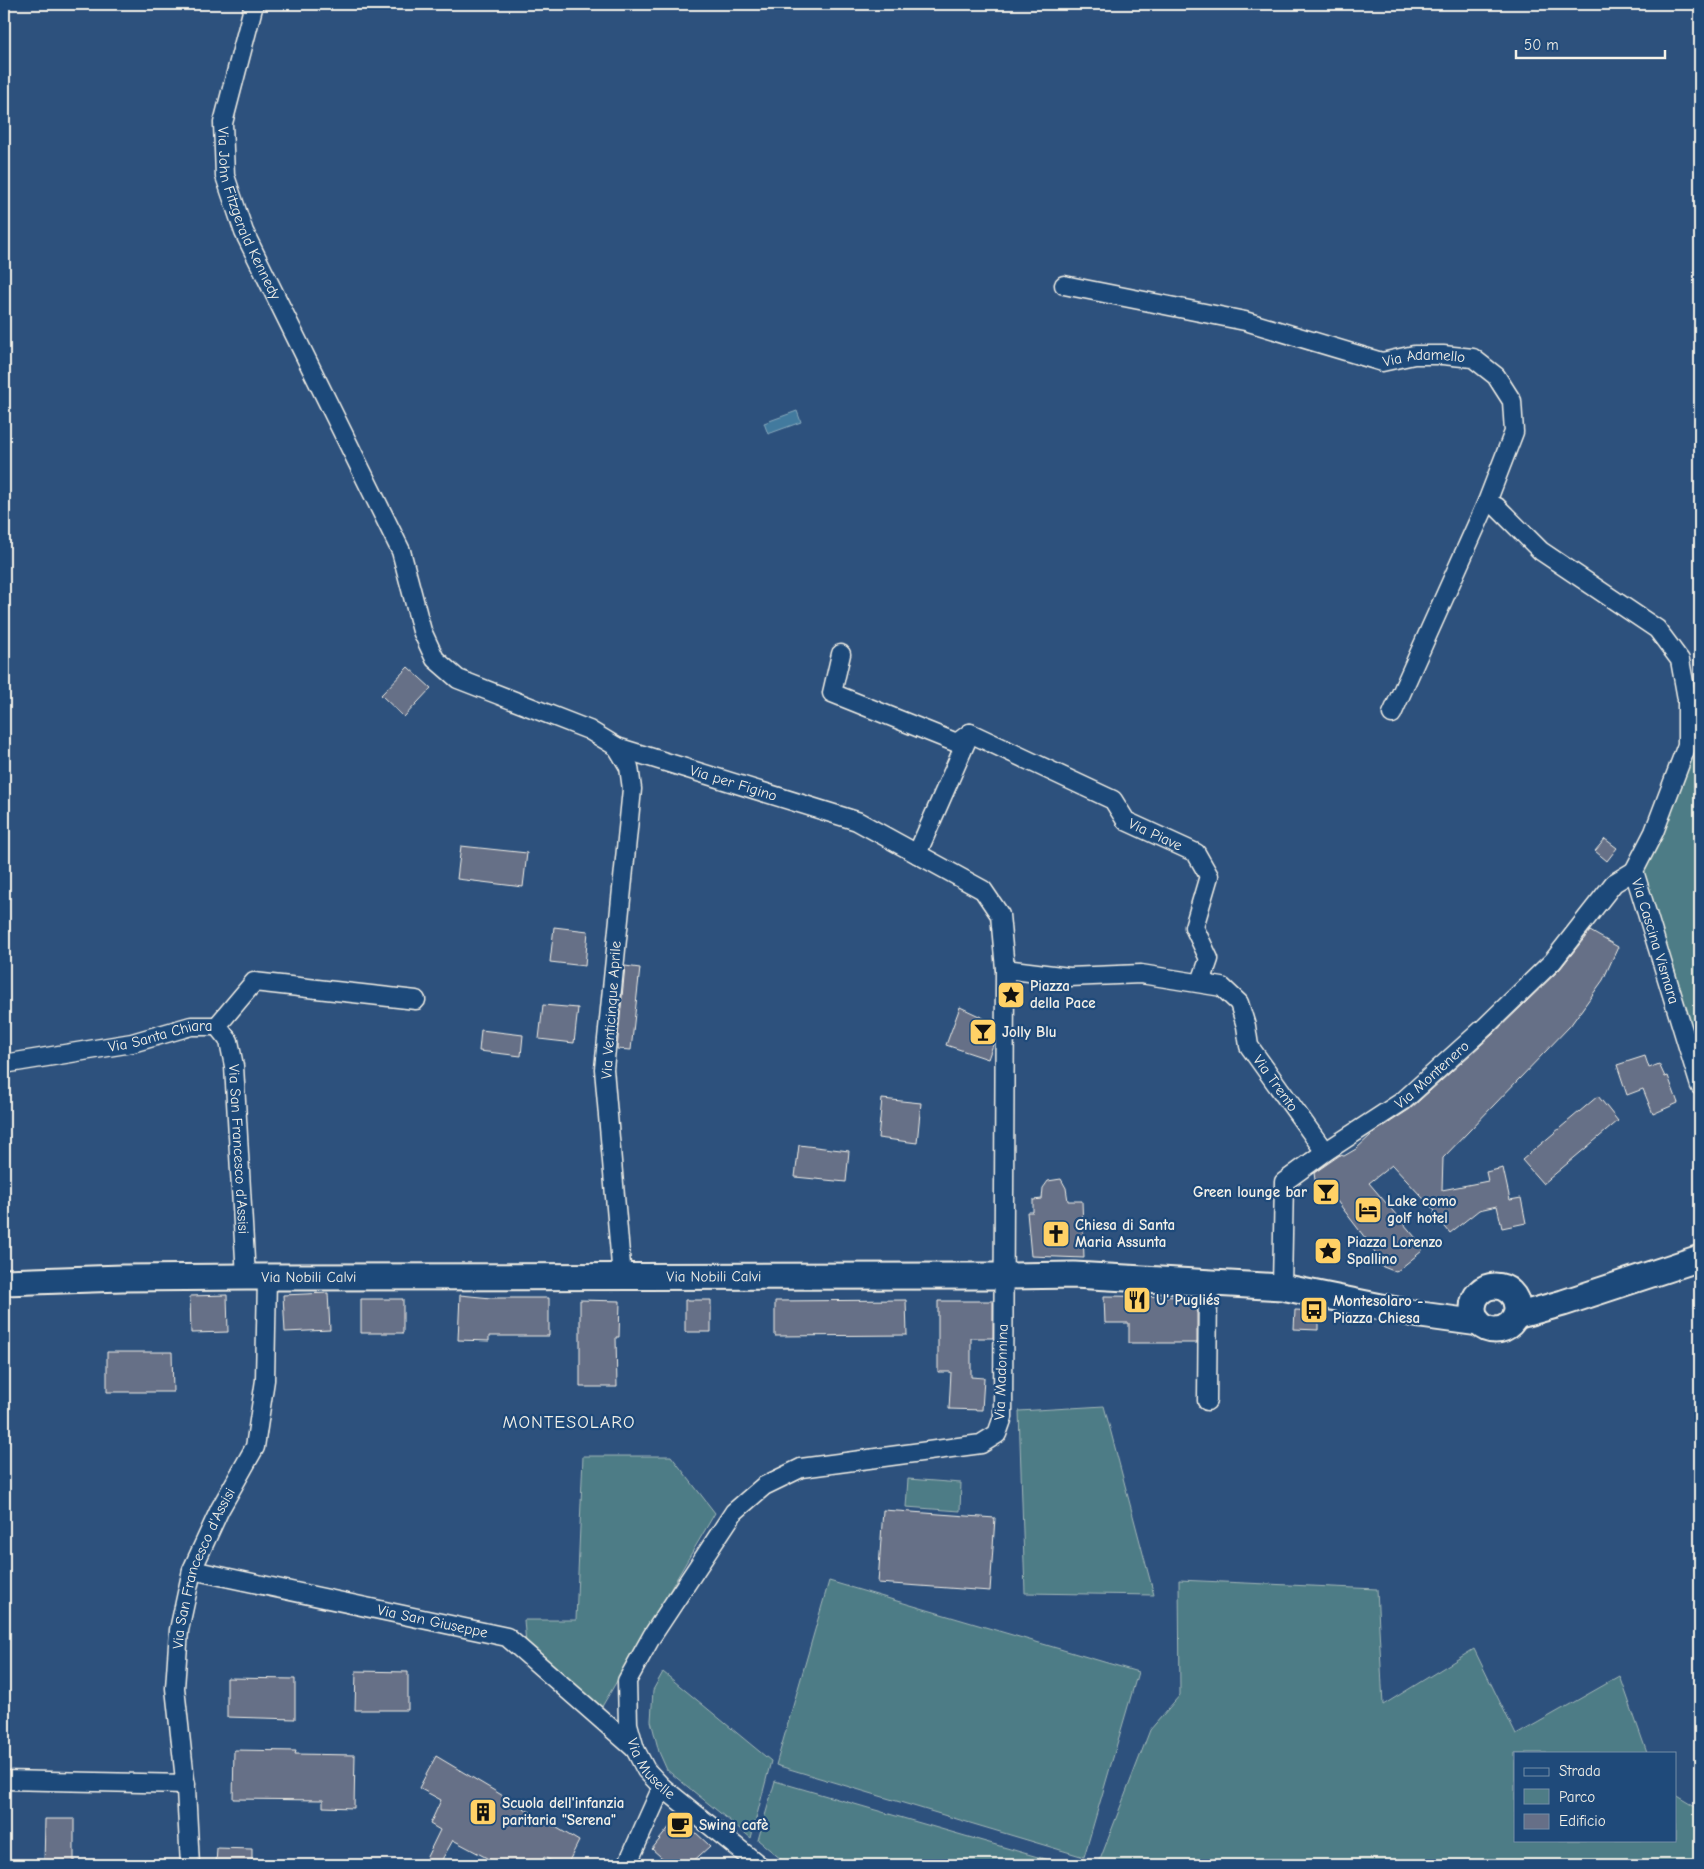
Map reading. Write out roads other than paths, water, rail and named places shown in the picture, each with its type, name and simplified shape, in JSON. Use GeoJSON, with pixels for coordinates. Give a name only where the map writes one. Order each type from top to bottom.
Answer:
{"type":"FeatureCollection","features":[{"type":"Feature","properties":{"kind":"main road"},"geometry":{"type":"LineString","coordinates":[[1516,1316],[1563,1303],[1700,1258]]}},
{"type":"Feature","properties":{"kind":"main road","name":"Via Nobili Calvi"},"geometry":{"type":"LineString","coordinates":[[4,1282],[122,1278],[1074,1275],[1282,1287],[1421,1314],[1479,1323]]}},
{"type":"Feature","properties":{"kind":"main road"},"geometry":{"type":"LineString","coordinates":[[1421,1314],[1478,1294],[1485,1288],[1495,1285],[1506,1288],[1515,1298],[1518,1308],[1516,1316],[1511,1323],[1499,1329],[1489,1329],[1479,1323],[1473,1310],[1478,1294]]}},
{"type":"Feature","properties":{"kind":"main road"},"geometry":{"type":"LineString","coordinates":[[1510,1292],[1539,1301],[1563,1303]]}},
{"type":"Feature","properties":{"kind":"street","name":"Via John Fitzgerald Kennedy"},"geometry":{"type":"LineString","coordinates":[[254,4],[223,123],[225,176],[244,232],[401,551],[422,631]]}},
{"type":"Feature","properties":{"kind":"street","name":"Via Adamello"},"geometry":{"type":"LineString","coordinates":[[1064,285],[1245,321],[1382,362],[1414,355],[1444,355],[1473,358],[1496,376],[1512,401],[1514,432],[1487,502],[1392,714]]}},
{"type":"Feature","properties":{"kind":"street","name":"Via Cascina Vismara"},"geometry":{"type":"LineString","coordinates":[[1487,502],[1497,508],[1541,551],[1657,629],[1680,660],[1688,699],[1687,745],[1654,832],[1634,871],[1700,1086]]}},
{"type":"Feature","properties":{"kind":"street","name":"Via per Figino"},"geometry":{"type":"LineString","coordinates":[[422,631],[435,659],[458,679],[589,730],[617,747],[857,821],[983,890],[1000,915],[1005,969]]}},
{"type":"Feature","properties":{"kind":"street"},"geometry":{"type":"LineString","coordinates":[[840,654],[832,693],[957,743],[970,733]]}},
{"type":"Feature","properties":{"kind":"street"},"geometry":{"type":"LineString","coordinates":[[917,854],[970,733]]}},
{"type":"Feature","properties":{"kind":"street","name":"Via Piave"},"geometry":{"type":"LineString","coordinates":[[970,733],[1113,800],[1126,821],[1196,853],[1209,876],[1194,927],[1209,959],[1202,982]]}},
{"type":"Feature","properties":{"kind":"street","name":"Via Venticinque Aprile"},"geometry":{"type":"LineString","coordinates":[[617,747],[629,767],[632,789],[604,1069],[622,1277]]}},
{"type":"Feature","properties":{"kind":"street","name":"Via Montenero"},"geometry":{"type":"LineString","coordinates":[[1282,1287],[1284,1182],[1325,1152],[1403,1101],[1485,1027],[1553,961],[1614,883],[1634,871]]}},
{"type":"Feature","properties":{"kind":"street"},"geometry":{"type":"LineString","coordinates":[[1005,969],[1070,977],[1141,974],[1202,982]]}},
{"type":"Feature","properties":{"kind":"street","name":"Via Madonnina"},"geometry":{"type":"LineString","coordinates":[[652,1636],[734,1512],[764,1486],[801,1468],[981,1444],[997,1434],[1003,1417],[1005,969]]}},
{"type":"Feature","properties":{"kind":"street","name":"Via Santa Chiara"},"geometry":{"type":"LineString","coordinates":[[4,1064],[132,1043],[191,1026],[217,1026],[254,982],[416,1000]]}},
{"type":"Feature","properties":{"kind":"street","name":"Via Trento"},"geometry":{"type":"LineString","coordinates":[[1202,982],[1222,987],[1239,1003],[1246,1026],[1249,1046],[1325,1152]]}},
{"type":"Feature","properties":{"kind":"street","name":"Via San Francesco d'Assisi"},"geometry":{"type":"LineString","coordinates":[[190,1865],[186,1784],[175,1688],[179,1630],[192,1570],[220,1509],[255,1447],[265,1380],[257,1278],[234,1066],[229,1041],[217,1026]]}},
{"type":"Feature","properties":{"kind":"street"},"geometry":{"type":"LineString","coordinates":[[1207,1401],[1208,1282]]}},
{"type":"Feature","properties":{"kind":"street","name":"Via San Giuseppe"},"geometry":{"type":"LineString","coordinates":[[192,1570],[507,1637],[634,1748]]}},
{"type":"Feature","properties":{"kind":"street","name":"Via Muselle"},"geometry":{"type":"LineString","coordinates":[[652,1636],[627,1681],[628,1724],[634,1748],[646,1770],[662,1787],[758,1865]]}},
{"type":"Feature","properties":{"kind":"street"},"geometry":{"type":"LineString","coordinates":[[4,1780],[186,1784]]}},
{"type":"Feature","properties":{"kind":"street"},"geometry":{"type":"LineString","coordinates":[[627,1865],[662,1787]]}},
{"type":"Feature","properties":{"kind":"water"},"geometry":{"type":"Polygon","coordinates":[[[797,411],[801,422],[768,434],[764,423],[797,411]]]}},
{"type":"Feature","properties":{"kind":"place","name":"Piazza della Pace"},"geometry":{"type":"Point","coordinates":[1011,995]}},
{"type":"Feature","properties":{"kind":"place","name":"Jolly Blu"},"geometry":{"type":"Point","coordinates":[983,1032]}},
{"type":"Feature","properties":{"kind":"place","name":"Green lounge bar"},"geometry":{"type":"Point","coordinates":[1326,1192]}},
{"type":"Feature","properties":{"kind":"place","name":"Lake como golf hotel"},"geometry":{"type":"Point","coordinates":[1368,1210]}},
{"type":"Feature","properties":{"kind":"place","name":"Chiesa di Santa Maria Assunta"},"geometry":{"type":"Point","coordinates":[1056,1234]}},
{"type":"Feature","properties":{"kind":"place","name":"Piazza Lorenzo Spallino"},"geometry":{"type":"Point","coordinates":[1328,1251]}},
{"type":"Feature","properties":{"kind":"place","name":"U' Pugliés"},"geometry":{"type":"Point","coordinates":[1137,1300]}},
{"type":"Feature","properties":{"kind":"place","name":"Montesolaro - Piazza Chiesa"},"geometry":{"type":"Point","coordinates":[1314,1310]}},
{"type":"Feature","properties":{"kind":"place","name":"Scuola dell'infanzia paritaria \"Serena\""},"geometry":{"type":"Point","coordinates":[483,1812]}},
{"type":"Feature","properties":{"kind":"place","name":"Swing cafè"},"geometry":{"type":"Point","coordinates":[680,1825]}},
{"type":"Feature","properties":{"kind":"district","name":"MONTESOLARO"},"geometry":{"type":"Point","coordinates":[569,1422]}}]}
